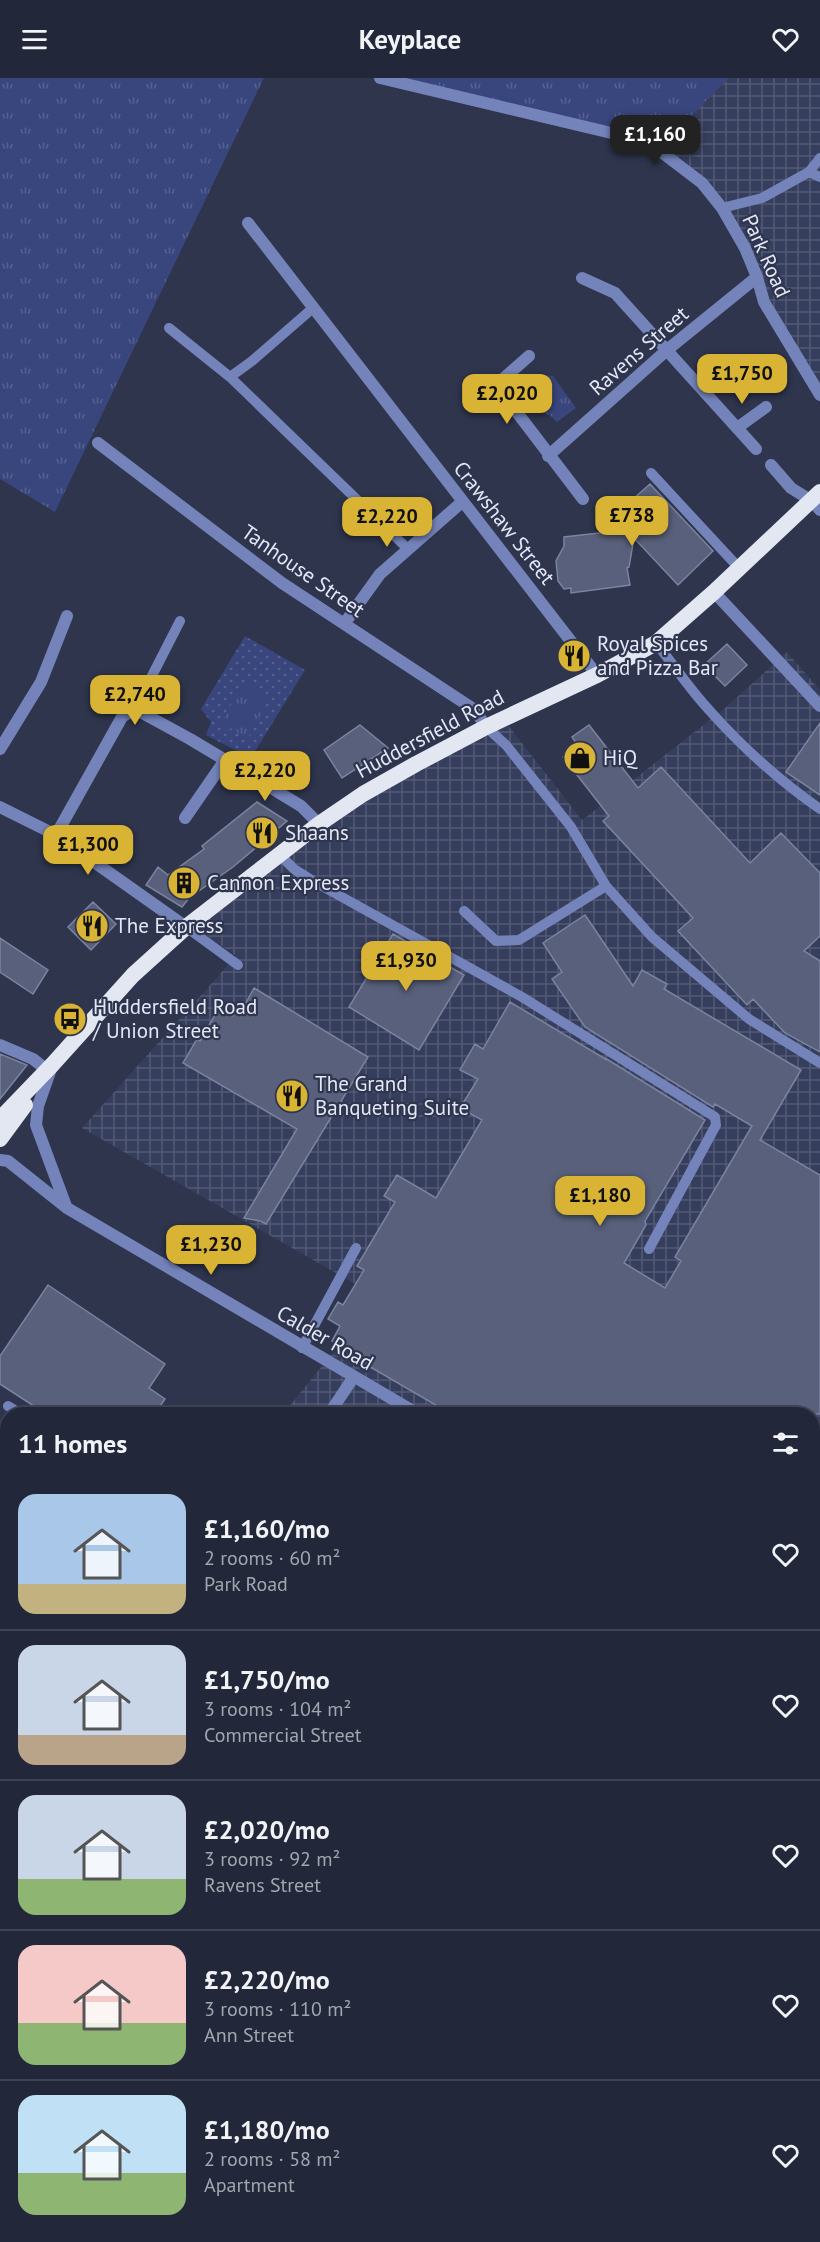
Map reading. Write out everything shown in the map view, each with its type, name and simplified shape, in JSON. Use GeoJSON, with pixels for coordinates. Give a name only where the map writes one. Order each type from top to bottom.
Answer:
{"type":"FeatureCollection","features":[{"type":"Feature","properties":{"kind":"highway","name":"Huddersfield Road"},"geometry":{"type":"LineString","coordinates":[[0,1119],[133,975],[186,927],[319,824],[363,794],[486,727],[597,675],[656,643],[817,501]]}},
{"type":"Feature","properties":{"kind":"highway","name":"Huddersfield Road"},"geometry":{"type":"LineString","coordinates":[[0,1139],[50,1067]]}},
{"type":"Feature","properties":{"kind":"street","name":"Park Road"},"geometry":{"type":"LineString","coordinates":[[380,78],[624,136],[664,154],[702,183],[722,208],[745,248],[764,302],[820,395]]}},
{"type":"Feature","properties":{"kind":"street","name":"Crawshaw Street"},"geometry":{"type":"LineString","coordinates":[[248,223],[597,675]]}},
{"type":"Feature","properties":{"kind":"street","name":"Ravens Street"},"geometry":{"type":"LineString","coordinates":[[548,456],[668,350],[757,277]]}},
{"type":"Feature","properties":{"kind":"street"},"geometry":{"type":"LineString","coordinates":[[582,278],[615,293],[756,449]]}},
{"type":"Feature","properties":{"kind":"street"},"geometry":{"type":"LineString","coordinates":[[529,356],[496,385],[583,499]]}},
{"type":"Feature","properties":{"kind":"street"},"geometry":{"type":"LineString","coordinates":[[737,428],[766,407]]}},
{"type":"Feature","properties":{"kind":"street","name":"Tanhouse Street"},"geometry":{"type":"LineString","coordinates":[[98,443],[282,583],[475,710],[486,727]]}},
{"type":"Feature","properties":{"kind":"street"},"geometry":{"type":"LineString","coordinates":[[771,465],[791,488],[817,501]]}},
{"type":"Feature","properties":{"kind":"street"},"geometry":{"type":"LineString","coordinates":[[345,624],[380,574],[462,502]]}},
{"type":"Feature","properties":{"kind":"street"},"geometry":{"type":"LineString","coordinates":[[714,592],[820,706]]}},
{"type":"Feature","properties":{"kind":"street"},"geometry":{"type":"LineString","coordinates":[[0,749],[41,682],[67,616]]}},
{"type":"Feature","properties":{"kind":"street"},"geometry":{"type":"LineString","coordinates":[[56,835],[122,717],[135,709],[190,739],[301,806],[319,824]]}},
{"type":"Feature","properties":{"kind":"street"},"geometry":{"type":"LineString","coordinates":[[185,818],[225,760]]}},
{"type":"Feature","properties":{"kind":"street"},"geometry":{"type":"LineString","coordinates":[[0,807],[56,835],[186,927]]}},
{"type":"Feature","properties":{"kind":"street"},"geometry":{"type":"LineString","coordinates":[[0,1045],[50,1067],[38,1106],[36,1125],[67,1208]]}},
{"type":"Feature","properties":{"kind":"street","name":"Calder Road"},"geometry":{"type":"LineString","coordinates":[[0,1160],[8,1161],[67,1208],[405,1407]]}},
{"type":"Feature","properties":{"kind":"street"},"geometry":{"type":"LineString","coordinates":[[334,1407],[353,1378]]}},
{"type":"Feature","properties":{"kind":"lane"},"geometry":{"type":"LineString","coordinates":[[722,208],[762,198],[809,172],[820,158]]}},
{"type":"Feature","properties":{"kind":"lane"},"geometry":{"type":"LineString","coordinates":[[809,172],[820,177]]}},
{"type":"Feature","properties":{"kind":"lane"},"geometry":{"type":"LineString","coordinates":[[230,377],[313,308]]}},
{"type":"Feature","properties":{"kind":"lane"},"geometry":{"type":"LineString","coordinates":[[169,328],[230,377],[408,549]]}},
{"type":"Feature","properties":{"kind":"lane"},"geometry":{"type":"LineString","coordinates":[[651,473],[739,568]]}},
{"type":"Feature","properties":{"kind":"lane"},"geometry":{"type":"LineString","coordinates":[[135,709],[180,621]]}},
{"type":"Feature","properties":{"kind":"lane"},"geometry":{"type":"LineString","coordinates":[[656,643],[709,710],[756,758],[820,810]]}},
{"type":"Feature","properties":{"kind":"lane"},"geometry":{"type":"LineString","coordinates":[[486,727],[506,745],[571,827],[606,886],[652,937],[749,1019],[820,1063]]}},
{"type":"Feature","properties":{"kind":"lane"},"geometry":{"type":"LineString","coordinates":[[280,855],[294,869],[313,881],[522,997],[715,1117],[716,1125],[649,1248]]}},
{"type":"Feature","properties":{"kind":"lane"},"geometry":{"type":"LineString","coordinates":[[464,911],[496,941],[519,940],[606,886]]}},
{"type":"Feature","properties":{"kind":"lane"},"geometry":{"type":"LineString","coordinates":[[186,927],[238,965]]}},
{"type":"Feature","properties":{"kind":"lane"},"geometry":{"type":"LineString","coordinates":[[302,1348],[356,1248]]}},
{"type":"Feature","properties":{"kind":"shaded area"},"geometry":{"type":"Polygon","coordinates":[[[729,78],[820,78],[820,395],[722,208],[664,154],[684,123],[729,78]]]}},
{"type":"Feature","properties":{"kind":"shaded area"},"geometry":{"type":"Polygon","coordinates":[[[787,652],[820,690],[820,1407],[289,1407],[378,1297],[82,1128],[236,956],[195,927],[362,800],[507,724],[582,820],[725,708],[787,652]]]}},
{"type":"Feature","properties":{"kind":"green space"},"geometry":{"type":"Polygon","coordinates":[[[0,78],[264,78],[55,512],[0,479],[0,78]]]}},
{"type":"Feature","properties":{"kind":"green space"},"geometry":{"type":"Polygon","coordinates":[[[380,78],[729,78],[684,123],[664,154],[624,136],[380,78]]]}},
{"type":"Feature","properties":{"kind":"green space"},"geometry":{"type":"Polygon","coordinates":[[[545,375],[553,376],[576,408],[557,422],[550,415],[539,412],[529,398],[534,393],[535,383],[545,375]]]}},
{"type":"Feature","properties":{"kind":"green space"},"geometry":{"type":"Polygon","coordinates":[[[245,636],[305,670],[251,758],[206,735],[211,722],[201,709],[245,636]]]}},
{"type":"Feature","properties":{"kind":"green space"},"geometry":{"type":"Polygon","coordinates":[[[243,683],[271,696],[248,738],[221,723],[243,683]]]}},
{"type":"Feature","properties":{"kind":"building"},"geometry":{"type":"Polygon","coordinates":[[[650,484],[713,551],[678,585],[634,538],[627,568],[630,585],[571,593],[571,588],[564,589],[558,581],[556,561],[564,546],[564,537],[626,530],[613,517],[650,484]]]}},
{"type":"Feature","properties":{"kind":"building"},"geometry":{"type":"Polygon","coordinates":[[[727,644],[747,665],[725,686],[704,665],[727,644]]]}},
{"type":"Feature","properties":{"kind":"building"},"geometry":{"type":"Polygon","coordinates":[[[820,723],[820,795],[786,772],[820,723]]]}},
{"type":"Feature","properties":{"kind":"building"},"geometry":{"type":"Polygon","coordinates":[[[360,725],[388,748],[342,778],[324,750],[360,725]]]}},
{"type":"Feature","properties":{"kind":"building"},"geometry":{"type":"Polygon","coordinates":[[[589,725],[638,788],[661,767],[750,863],[781,833],[820,873],[820,936],[804,951],[820,961],[820,1052],[785,1033],[753,999],[747,1005],[678,931],[693,918],[603,821],[609,816],[563,757],[578,746],[572,737],[589,725]]]}},
{"type":"Feature","properties":{"kind":"building"},"geometry":{"type":"Polygon","coordinates":[[[257,802],[287,821],[233,867],[189,898],[182,907],[146,885],[158,867],[168,875],[204,849],[202,846],[257,802]]]}},
{"type":"Feature","properties":{"kind":"building","name":"The Express"},"geometry":{"type":"Polygon","coordinates":[[[93,902],[116,924],[91,950],[68,927],[93,902]]]}},
{"type":"Feature","properties":{"kind":"building"},"geometry":{"type":"Polygon","coordinates":[[[585,915],[633,986],[642,970],[667,984],[664,989],[801,1070],[760,1140],[820,1175],[820,1407],[439,1407],[348,1354],[350,1351],[332,1341],[340,1326],[328,1319],[338,1302],[343,1305],[364,1270],[357,1266],[395,1202],[384,1196],[397,1175],[436,1198],[482,1120],[460,1108],[478,1079],[460,1070],[475,1044],[483,1049],[510,1002],[705,1120],[645,1221],[646,1225],[624,1263],[665,1288],[681,1261],[675,1257],[752,1126],[715,1104],[713,1107],[585,1027],[552,979],[562,972],[543,943],[585,915]]]}},
{"type":"Feature","properties":{"kind":"building"},"geometry":{"type":"Polygon","coordinates":[[[393,934],[464,975],[419,1050],[349,1007],[393,934]]]}},
{"type":"Feature","properties":{"kind":"building"},"geometry":{"type":"Polygon","coordinates":[[[0,938],[48,970],[33,994],[0,972],[0,938]]]}},
{"type":"Feature","properties":{"kind":"building","name":"The Grand Banqueting Suite"},"geometry":{"type":"Polygon","coordinates":[[[254,988],[368,1057],[266,1224],[244,1218],[297,1129],[183,1063],[197,1039],[200,1041],[219,1008],[233,1016],[238,1007],[242,1010],[254,988]]]}},
{"type":"Feature","properties":{"kind":"building"},"geometry":{"type":"Polygon","coordinates":[[[0,1054],[27,1065],[0,1099],[0,1054]]]}},
{"type":"Feature","properties":{"kind":"building"},"geometry":{"type":"Polygon","coordinates":[[[48,1285],[165,1364],[149,1388],[165,1399],[160,1407],[35,1407],[0,1384],[0,1356],[48,1285]]]}},
{"type":"Feature","properties":{"kind":"place","name":"Royal Spices and Pizza Bar"},"geometry":{"type":"Point","coordinates":[574,656]}},
{"type":"Feature","properties":{"kind":"place","name":"HiQ"},"geometry":{"type":"Point","coordinates":[580,758]}},
{"type":"Feature","properties":{"kind":"place","name":"Shaans"},"geometry":{"type":"Point","coordinates":[262,833]}},
{"type":"Feature","properties":{"kind":"place","name":"Cannon Express"},"geometry":{"type":"Point","coordinates":[184,883]}},
{"type":"Feature","properties":{"kind":"place","name":"The Express"},"geometry":{"type":"Point","coordinates":[92,926]}},
{"type":"Feature","properties":{"kind":"place","name":"Huddersfield Road / Union Street"},"geometry":{"type":"Point","coordinates":[70,1019]}},
{"type":"Feature","properties":{"kind":"place","name":"The Grand Banqueting Suite"},"geometry":{"type":"Point","coordinates":[292,1096]}}]}
